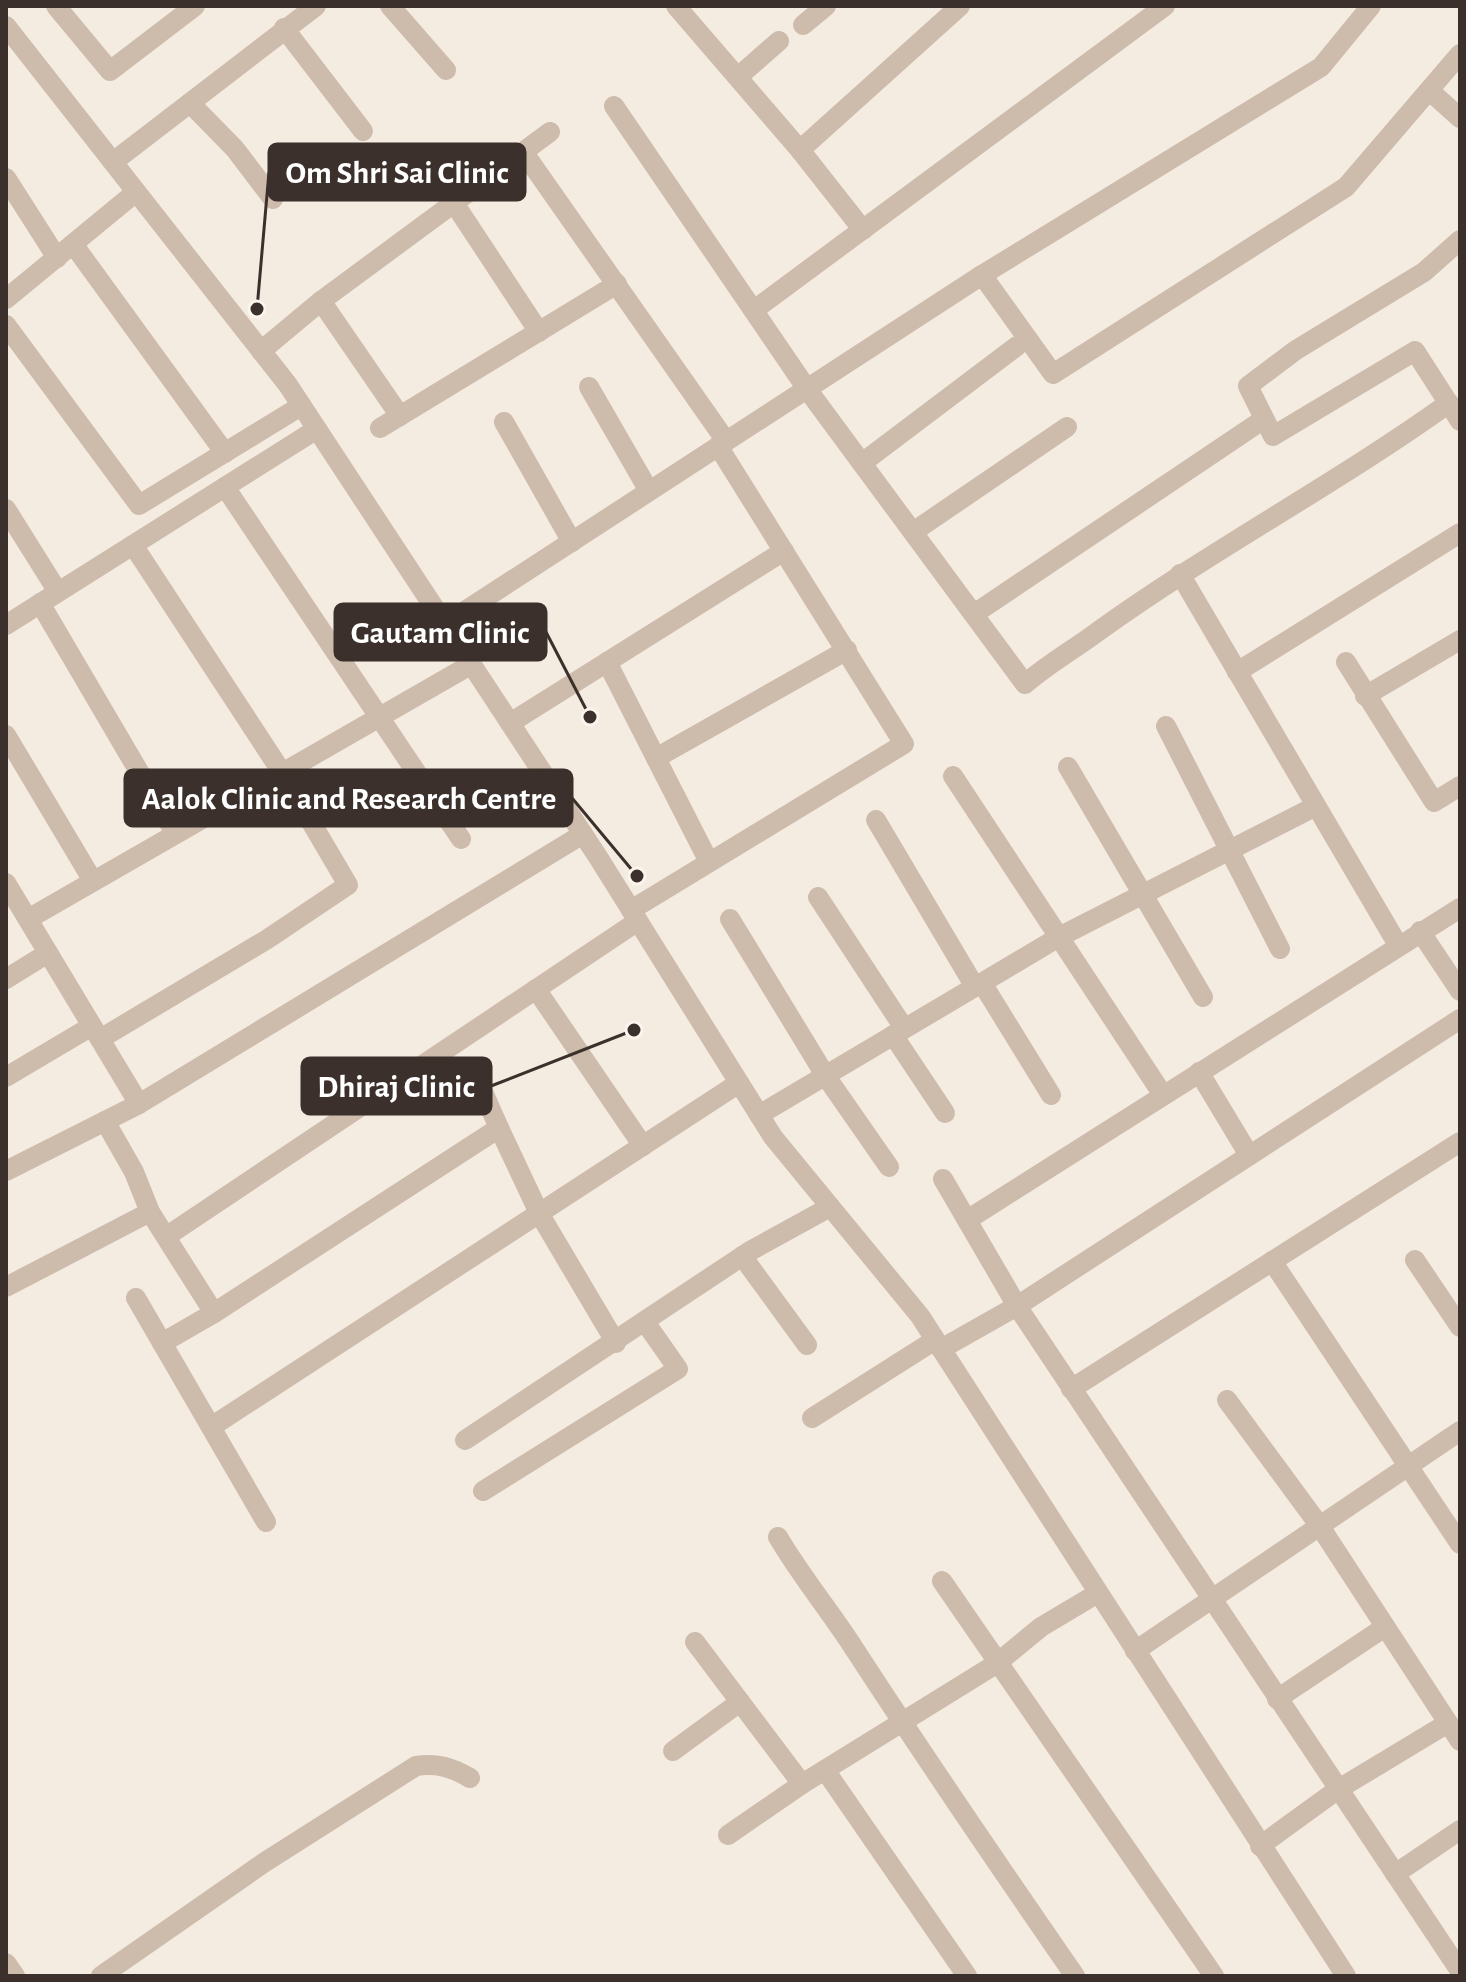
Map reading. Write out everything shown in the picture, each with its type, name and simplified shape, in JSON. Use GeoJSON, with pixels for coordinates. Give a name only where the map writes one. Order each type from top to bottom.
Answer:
{"type":"FeatureCollection","features":[{"type":"Feature","properties":{"kind":"street"},"geometry":{"type":"LineString","coordinates":[[56,6],[110,71],[195,6]]}},
{"type":"Feature","properties":{"kind":"street"},"geometry":{"type":"LineString","coordinates":[[113,162],[316,6]]}},
{"type":"Feature","properties":{"kind":"street"},"geometry":{"type":"LineString","coordinates":[[390,6],[446,70]]}},
{"type":"Feature","properties":{"kind":"street"},"geometry":{"type":"LineString","coordinates":[[676,6],[800,150],[863,230]]}},
{"type":"Feature","properties":{"kind":"street"},"geometry":{"type":"LineString","coordinates":[[803,25],[826,6]]}},
{"type":"Feature","properties":{"kind":"street"},"geometry":{"type":"LineString","coordinates":[[800,150],[960,6]]}},
{"type":"Feature","properties":{"kind":"street"},"geometry":{"type":"LineString","coordinates":[[754,310],[1165,6]]}},
{"type":"Feature","properties":{"kind":"street"},"geometry":{"type":"LineString","coordinates":[[445,624],[982,275],[1321,67],[1371,6]]}},
{"type":"Feature","properties":{"kind":"street"},"geometry":{"type":"LineString","coordinates":[[6,26],[261,351],[317,429],[583,834],[759,1115],[920,1316],[1346,1976]]}},
{"type":"Feature","properties":{"kind":"street"},"geometry":{"type":"LineString","coordinates":[[284,28],[363,131]]}},
{"type":"Feature","properties":{"kind":"street"},"geometry":{"type":"LineString","coordinates":[[738,77],[779,41]]}},
{"type":"Feature","properties":{"kind":"street"},"geometry":{"type":"LineString","coordinates":[[982,275],[1053,374],[1346,187],[1431,92],[1460,54]]}},
{"type":"Feature","properties":{"kind":"street"},"geometry":{"type":"LineString","coordinates":[[1431,92],[1460,118]]}},
{"type":"Feature","properties":{"kind":"street"},"geometry":{"type":"LineString","coordinates":[[190,103],[235,149],[273,199]]}},
{"type":"Feature","properties":{"kind":"street"},"geometry":{"type":"LineString","coordinates":[[614,106],[807,389],[1025,684],[1051,661],[1180,574],[1406,434],[1454,412],[1415,351],[1273,436],[1248,386],[1296,350],[1424,272],[1460,240]]}},
{"type":"Feature","properties":{"kind":"street"},"geometry":{"type":"LineString","coordinates":[[261,351],[321,301],[550,132]]}},
{"type":"Feature","properties":{"kind":"street"},"geometry":{"type":"LineString","coordinates":[[167,1236],[536,989],[709,862],[904,744],[784,551],[722,444],[617,284],[524,153]]}},
{"type":"Feature","properties":{"kind":"street"},"geometry":{"type":"LineString","coordinates":[[6,178],[57,258]]}},
{"type":"Feature","properties":{"kind":"street"},"geometry":{"type":"LineString","coordinates":[[6,299],[136,192]]}},
{"type":"Feature","properties":{"kind":"street"},"geometry":{"type":"LineString","coordinates":[[454,203],[539,332]]}},
{"type":"Feature","properties":{"kind":"street"},"geometry":{"type":"LineString","coordinates":[[73,244],[225,453]]}},
{"type":"Feature","properties":{"kind":"street"},"geometry":{"type":"LineString","coordinates":[[380,428],[617,284]]}},
{"type":"Feature","properties":{"kind":"street"},"geometry":{"type":"LineString","coordinates":[[321,301],[400,416]]}},
{"type":"Feature","properties":{"kind":"street"},"geometry":{"type":"LineString","coordinates":[[6,325],[139,505],[301,406]]}},
{"type":"Feature","properties":{"kind":"street"},"geometry":{"type":"LineString","coordinates":[[862,463],[1017,346]]}},
{"type":"Feature","properties":{"kind":"street"},"geometry":{"type":"LineString","coordinates":[[589,387],[649,491]]}},
{"type":"Feature","properties":{"kind":"street"},"geometry":{"type":"LineString","coordinates":[[974,614],[1264,419]]}},
{"type":"Feature","properties":{"kind":"street"},"geometry":{"type":"LineString","coordinates":[[504,422],[572,542]]}},
{"type":"Feature","properties":{"kind":"street"},"geometry":{"type":"LineString","coordinates":[[913,532],[1067,427]]}},
{"type":"Feature","properties":{"kind":"street"},"geometry":{"type":"LineString","coordinates":[[6,625],[317,429]]}},
{"type":"Feature","properties":{"kind":"street"},"geometry":{"type":"LineString","coordinates":[[225,487],[461,839]]}},
{"type":"Feature","properties":{"kind":"street"},"geometry":{"type":"LineString","coordinates":[[6,509],[58,592]]}},
{"type":"Feature","properties":{"kind":"street"},"geometry":{"type":"LineString","coordinates":[[1237,672],[1460,533]]}},
{"type":"Feature","properties":{"kind":"street"},"geometry":{"type":"LineString","coordinates":[[6,1077],[266,940],[348,885],[281,771],[133,545]]}},
{"type":"Feature","properties":{"kind":"street"},"geometry":{"type":"LineString","coordinates":[[510,723],[784,551]]}},
{"type":"Feature","properties":{"kind":"street"},"geometry":{"type":"LineString","coordinates":[[1180,574],[1398,945]]}},
{"type":"Feature","properties":{"kind":"street"},"geometry":{"type":"LineString","coordinates":[[40,603],[175,833]]}},
{"type":"Feature","properties":{"kind":"street"},"geometry":{"type":"LineString","coordinates":[[1365,696],[1460,640]]}},
{"type":"Feature","properties":{"kind":"street"},"geometry":{"type":"LineString","coordinates":[[656,758],[847,650]]}},
{"type":"Feature","properties":{"kind":"street"},"geometry":{"type":"LineString","coordinates":[[607,662],[709,862]]}},
{"type":"Feature","properties":{"kind":"street"},"geometry":{"type":"LineString","coordinates":[[1346,662],[1434,802],[1460,786]]}},
{"type":"Feature","properties":{"kind":"street"},"geometry":{"type":"LineString","coordinates":[[28,919],[472,664]]}},
{"type":"Feature","properties":{"kind":"street"},"geometry":{"type":"LineString","coordinates":[[1166,726],[1280,949]]}},
{"type":"Feature","properties":{"kind":"street"},"geometry":{"type":"LineString","coordinates":[[6,735],[93,881]]}},
{"type":"Feature","properties":{"kind":"street"},"geometry":{"type":"LineString","coordinates":[[1068,767],[1203,997]]}},
{"type":"Feature","properties":{"kind":"street"},"geometry":{"type":"LineString","coordinates":[[953,776],[1163,1095]]}},
{"type":"Feature","properties":{"kind":"street"},"geometry":{"type":"LineString","coordinates":[[759,1115],[1059,937],[1316,806]]}},
{"type":"Feature","properties":{"kind":"street"},"geometry":{"type":"LineString","coordinates":[[876,820],[1051,1095]]}},
{"type":"Feature","properties":{"kind":"street"},"geometry":{"type":"LineString","coordinates":[[6,1171],[139,1104],[583,834]]}},
{"type":"Feature","properties":{"kind":"street"},"geometry":{"type":"LineString","coordinates":[[6,883],[139,1104]]}},
{"type":"Feature","properties":{"kind":"street"},"geometry":{"type":"LineString","coordinates":[[818,897],[945,1113]]}},
{"type":"Feature","properties":{"kind":"street"},"geometry":{"type":"LineString","coordinates":[[967,1220],[1460,908]]}},
{"type":"Feature","properties":{"kind":"street"},"geometry":{"type":"LineString","coordinates":[[730,919],[825,1075],[889,1167]]}},
{"type":"Feature","properties":{"kind":"street"},"geometry":{"type":"LineString","coordinates":[[1420,931],[1460,991]]}},
{"type":"Feature","properties":{"kind":"street"},"geometry":{"type":"LineString","coordinates":[[6,979],[48,953]]}},
{"type":"Feature","properties":{"kind":"street"},"geometry":{"type":"LineString","coordinates":[[536,989],[643,1146]]}},
{"type":"Feature","properties":{"kind":"street"},"geometry":{"type":"LineString","coordinates":[[812,1418],[938,1344],[1017,1306],[1460,1019]]}},
{"type":"Feature","properties":{"kind":"street"},"geometry":{"type":"LineString","coordinates":[[1199,1072],[1249,1155]]}},
{"type":"Feature","properties":{"kind":"street"},"geometry":{"type":"LineString","coordinates":[[211,1427],[739,1083]]}},
{"type":"Feature","properties":{"kind":"street"},"geometry":{"type":"LineString","coordinates":[[484,1094],[539,1213],[616,1343]]}},
{"type":"Feature","properties":{"kind":"street"},"geometry":{"type":"LineString","coordinates":[[105,1121],[134,1172],[150,1212],[214,1313]]}},
{"type":"Feature","properties":{"kind":"street"},"geometry":{"type":"LineString","coordinates":[[162,1343],[214,1313],[499,1128]]}},
{"type":"Feature","properties":{"kind":"street"},"geometry":{"type":"LineString","coordinates":[[1071,1389],[1460,1142]]}},
{"type":"Feature","properties":{"kind":"street"},"geometry":{"type":"LineString","coordinates":[[943,1179],[1017,1306],[1071,1389],[1337,1790],[1456,1957]]}},
{"type":"Feature","properties":{"kind":"street"},"geometry":{"type":"LineString","coordinates":[[465,1440],[616,1343],[742,1256],[830,1207]]}},
{"type":"Feature","properties":{"kind":"street"},"geometry":{"type":"LineString","coordinates":[[6,1287],[150,1212]]}},
{"type":"Feature","properties":{"kind":"street"},"geometry":{"type":"LineString","coordinates":[[742,1256],[807,1345]]}},
{"type":"Feature","properties":{"kind":"street"},"geometry":{"type":"LineString","coordinates":[[1415,1260],[1460,1327]]}},
{"type":"Feature","properties":{"kind":"street"},"geometry":{"type":"LineString","coordinates":[[1272,1261],[1406,1468],[1460,1544]]}},
{"type":"Feature","properties":{"kind":"street"},"geometry":{"type":"LineString","coordinates":[[136,1298],[266,1522]]}},
{"type":"Feature","properties":{"kind":"street"},"geometry":{"type":"LineString","coordinates":[[483,1491],[678,1369],[645,1322]]}},
{"type":"Feature","properties":{"kind":"street"},"geometry":{"type":"LineString","coordinates":[[1227,1400],[1319,1525],[1460,1741]]}},
{"type":"Feature","properties":{"kind":"street"},"geometry":{"type":"LineString","coordinates":[[1135,1651],[1460,1431]]}},
{"type":"Feature","properties":{"kind":"street"},"geometry":{"type":"LineString","coordinates":[[778,1537],[804,1581],[855,1648],[901,1724],[1075,1976]]}},
{"type":"Feature","properties":{"kind":"street"},"geometry":{"type":"LineString","coordinates":[[942,1581],[996,1664],[1047,1729],[1214,1976]]}},
{"type":"Feature","properties":{"kind":"street"},"geometry":{"type":"LineString","coordinates":[[728,1835],[802,1784],[996,1664],[1041,1627],[1098,1593]]}},
{"type":"Feature","properties":{"kind":"street"},"geometry":{"type":"LineString","coordinates":[[1277,1699],[1385,1627]]}},
{"type":"Feature","properties":{"kind":"street"},"geometry":{"type":"LineString","coordinates":[[695,1642],[802,1784]]}},
{"type":"Feature","properties":{"kind":"street"},"geometry":{"type":"LineString","coordinates":[[673,1751],[740,1702]]}},
{"type":"Feature","properties":{"kind":"street"},"geometry":{"type":"LineString","coordinates":[[1260,1846],[1337,1790],[1448,1723]]}},
{"type":"Feature","properties":{"kind":"street"},"geometry":{"type":"LineString","coordinates":[[101,1976],[265,1862],[416,1766],[431,1764],[452,1768],[470,1778]]}},
{"type":"Feature","properties":{"kind":"street"},"geometry":{"type":"LineString","coordinates":[[825,1770],[967,1976]]}},
{"type":"Feature","properties":{"kind":"street"},"geometry":{"type":"LineString","coordinates":[[1395,1874],[1460,1830]]}},
{"type":"Feature","properties":{"kind":"street"},"geometry":{"type":"LineString","coordinates":[[6,1963],[15,1976]]}},
{"type":"Feature","properties":{"kind":"place","name":"Om Shri Sai Clinic"},"geometry":{"type":"Point","coordinates":[257,309]}},
{"type":"Feature","properties":{"kind":"place","name":"Gautam Clinic"},"geometry":{"type":"Point","coordinates":[590,717]}},
{"type":"Feature","properties":{"kind":"place","name":"Aalok Clinic and Research Centre"},"geometry":{"type":"Point","coordinates":[637,876]}},
{"type":"Feature","properties":{"kind":"place","name":"Dhiraj Clinic"},"geometry":{"type":"Point","coordinates":[634,1030]}}]}
